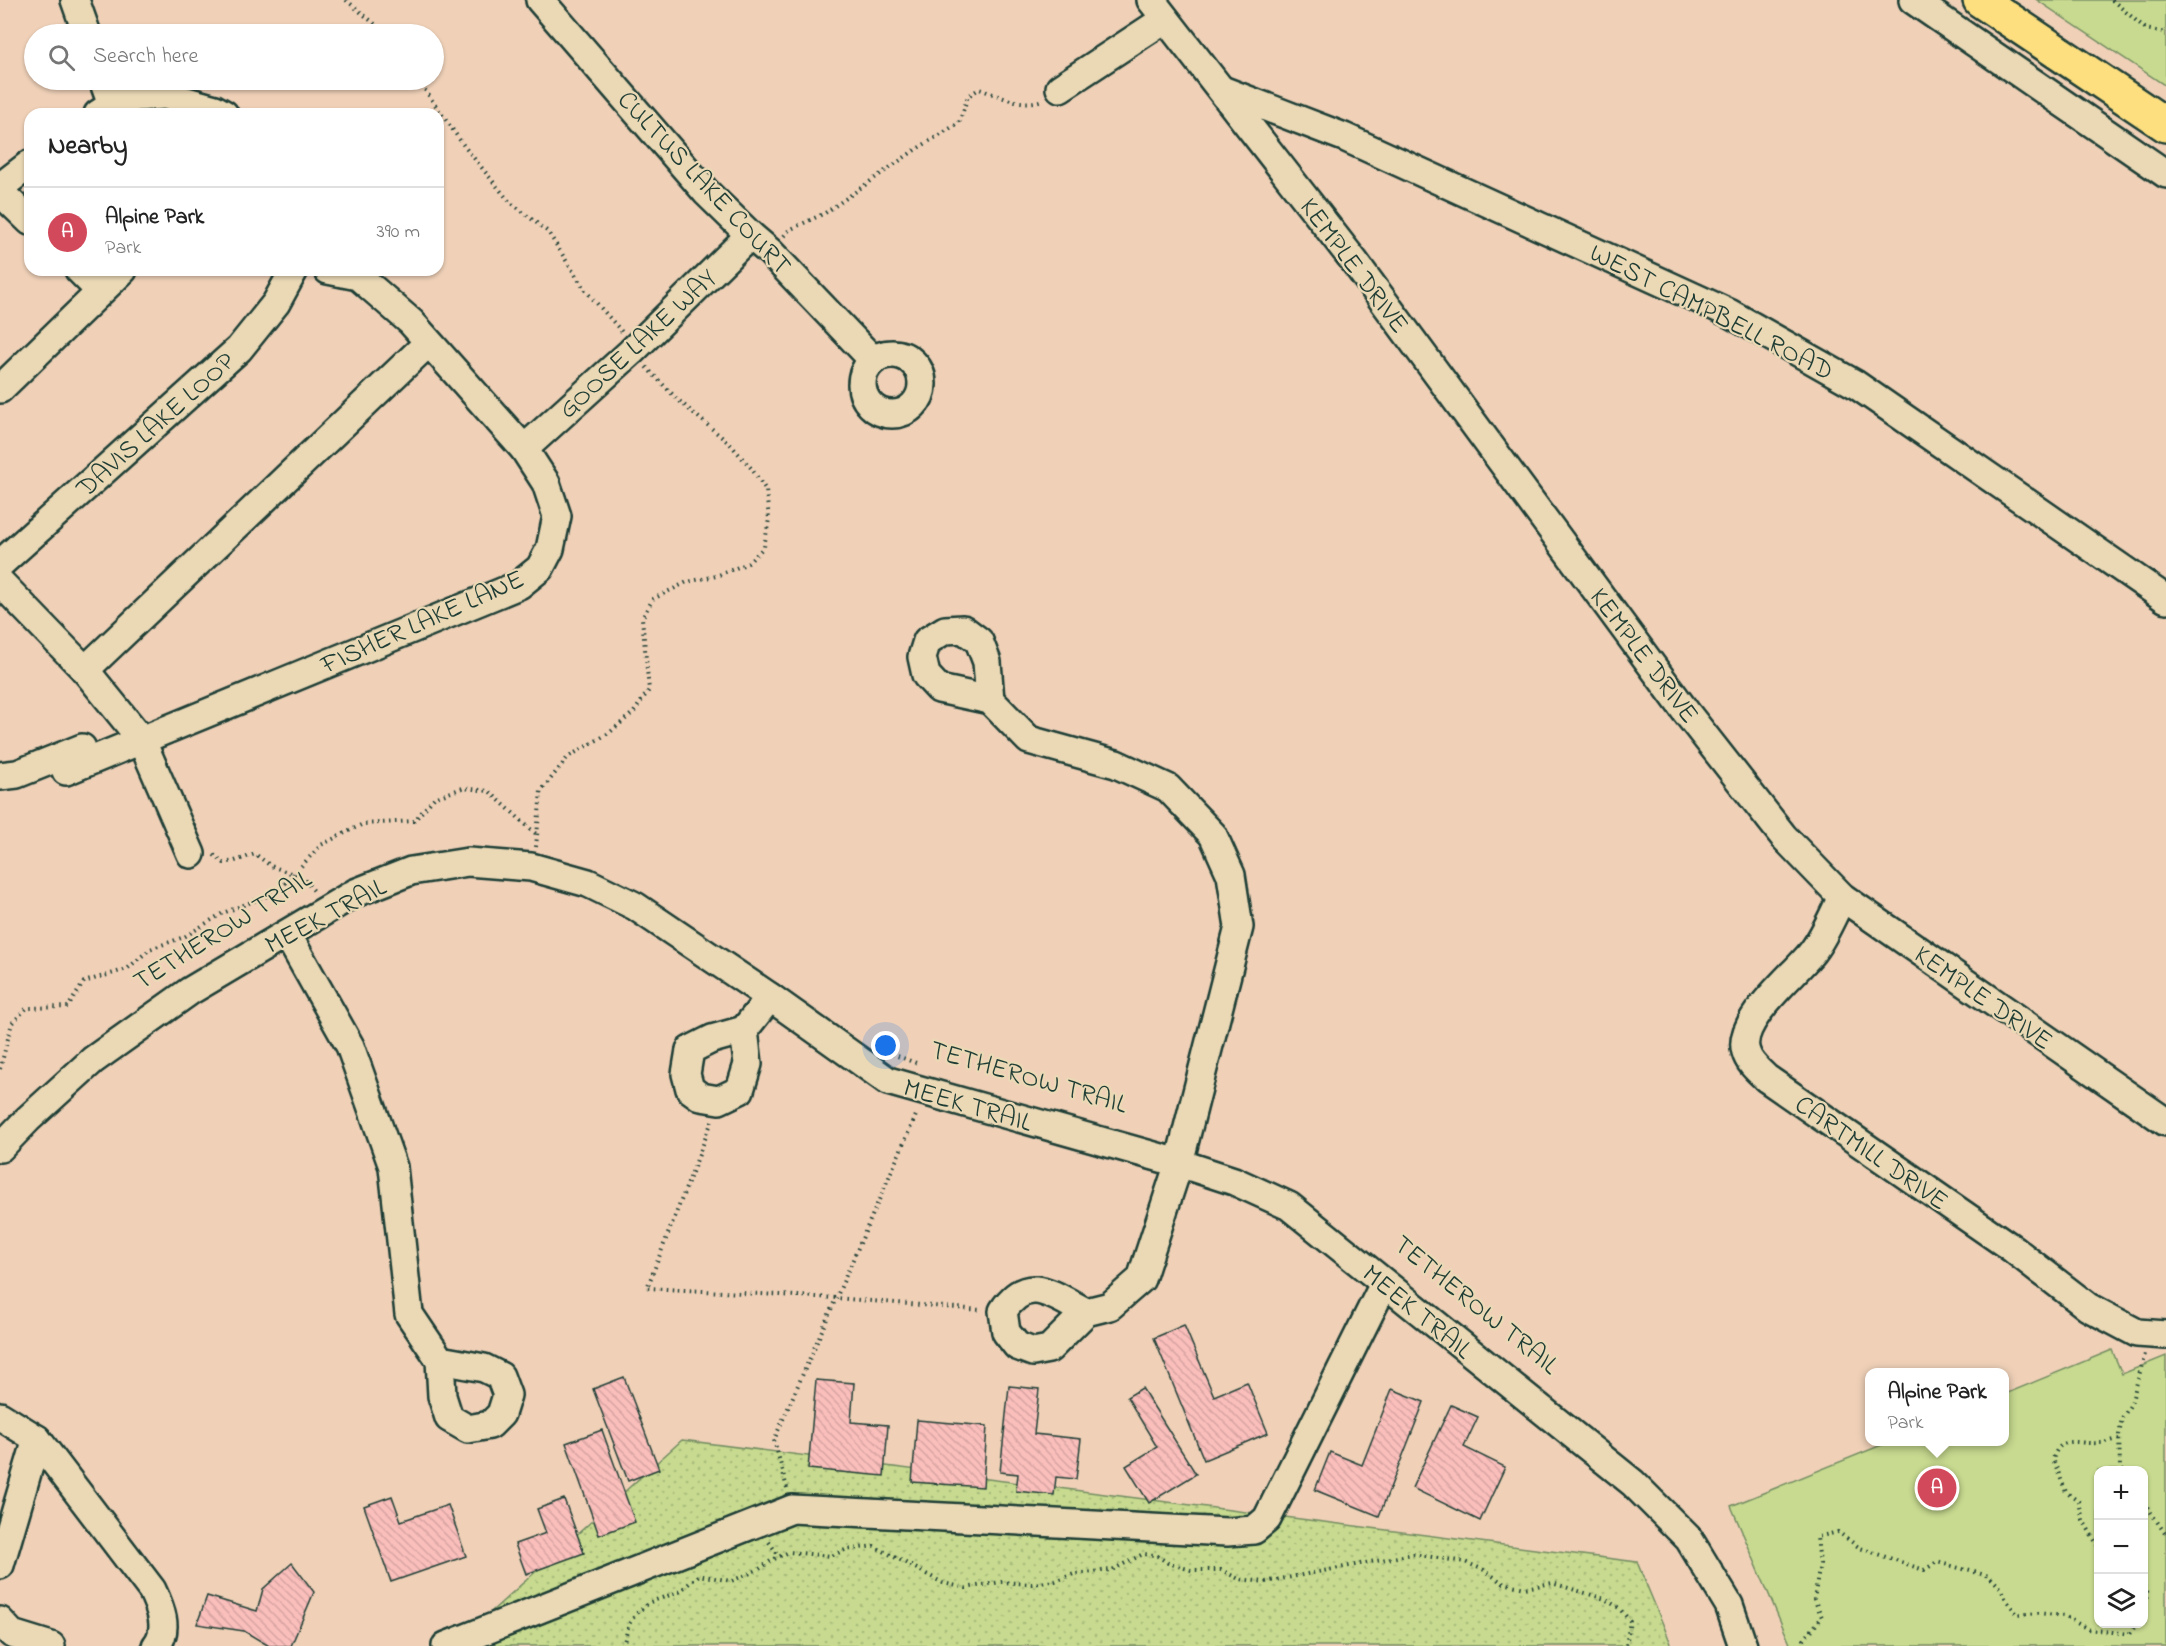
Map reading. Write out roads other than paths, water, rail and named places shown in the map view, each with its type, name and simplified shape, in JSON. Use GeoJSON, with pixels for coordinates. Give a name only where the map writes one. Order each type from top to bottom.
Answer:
{"type":"FeatureCollection","features":[{"type":"Feature","properties":{"kind":"main road"},"geometry":{"type":"LineString","coordinates":[[1980,0],[2166,124]]}},
{"type":"Feature","properties":{"kind":"street"},"geometry":{"type":"LineString","coordinates":[[75,0],[83,24]]}},
{"type":"Feature","properties":{"kind":"street","name":"CULTUS LAKE COURT"},"geometry":{"type":"LineString","coordinates":[[540,0],[706,192],[760,243],[873,360]]}},
{"type":"Feature","properties":{"kind":"street"},"geometry":{"type":"LineString","coordinates":[[1913,0],[2166,174]]}},
{"type":"Feature","properties":{"kind":"street"},"geometry":{"type":"LineString","coordinates":[[1060,88],[1158,10]]}},
{"type":"Feature","properties":{"kind":"street","name":"KEMPLE DRIVE"},"geometry":{"type":"LineString","coordinates":[[1158,10],[1354,261],[1693,721],[1784,837],[1842,897],[2166,1122]]}},
{"type":"Feature","properties":{"kind":"street"},"geometry":{"type":"LineString","coordinates":[[104,90],[105,108]]}},
{"type":"Feature","properties":{"kind":"street","name":"WEST CAMPBELL ROAD"},"geometry":{"type":"LineString","coordinates":[[1221,90],[1344,137],[1729,313],[1855,384],[2166,599]]}},
{"type":"Feature","properties":{"kind":"street"},"geometry":{"type":"LineString","coordinates":[[110,108],[136,97],[165,94],[215,108]]}},
{"type":"Feature","properties":{"kind":"street"},"geometry":{"type":"LineString","coordinates":[[24,169],[1,186],[24,214]]}},
{"type":"Feature","properties":{"kind":"street","name":"GOOSE LAKE WAY"},"geometry":{"type":"LineString","coordinates":[[524,448],[631,352],[760,243]]}},
{"type":"Feature","properties":{"kind":"street"},"geometry":{"type":"LineString","coordinates":[[85,276],[100,291]]}},
{"type":"Feature","properties":{"kind":"street"},"geometry":{"type":"LineString","coordinates":[[0,389],[116,276]]}},
{"type":"Feature","properties":{"kind":"street","name":"DAVIS LAKE LOOP"},"geometry":{"type":"LineString","coordinates":[[0,564],[239,349],[276,303],[291,276]]}},
{"type":"Feature","properties":{"kind":"street","name":"FISHER LAKE LANE"},"geometry":{"type":"LineString","coordinates":[[0,776],[17,774],[137,733],[519,585],[540,568],[550,549],[557,516],[546,483],[524,448],[411,322],[358,276]]}},
{"type":"Feature","properties":{"kind":"street"},"geometry":{"type":"LineString","coordinates":[[85,670],[428,343]]}},
{"type":"Feature","properties":{"kind":"street"},"geometry":{"type":"LineString","coordinates":[[0,582],[85,670],[137,733],[201,850]]}},
{"type":"Feature","properties":{"kind":"street"},"geometry":{"type":"LineString","coordinates":[[990,700],[1029,740],[1116,764],[1168,788],[1213,835],[1231,875],[1239,927],[1179,1163],[1141,1279],[1110,1306],[1086,1312],[1049,1349],[1033,1352],[1017,1346],[1006,1332],[1003,1311],[1012,1297],[1028,1289],[1045,1292],[1086,1312]]}},
{"type":"Feature","properties":{"kind":"street","name":"FISHER LAKE LANE"},"geometry":{"type":"LineString","coordinates":[[66,771],[137,733]]}},
{"type":"Feature","properties":{"kind":"street","name":"MEEK TRAIL"},"geometry":{"type":"LineString","coordinates":[[0,1148],[28,1119],[93,1060],[190,991],[355,893],[411,871],[468,862],[531,867],[588,883],[635,906],[770,997],[888,1081],[926,1079],[1234,1181],[1289,1206],[1633,1483],[1689,1539],[1729,1605],[1743,1646]]}},
{"type":"Feature","properties":{"kind":"street","name":"CARTMILL DRIVE"},"geometry":{"type":"LineString","coordinates":[[1842,897],[1814,950],[1770,995],[1744,1035],[1745,1051],[1753,1066],[1766,1078],[2013,1249],[2088,1307],[2137,1333],[2157,1334]]}},
{"type":"Feature","properties":{"kind":"street"},"geometry":{"type":"LineString","coordinates":[[287,934],[350,1046],[393,1167],[409,1314],[440,1360]]}},
{"type":"Feature","properties":{"kind":"street"},"geometry":{"type":"LineString","coordinates":[[744,1030],[748,1064],[740,1090],[719,1100],[701,1097],[690,1089],[686,1074],[690,1050],[712,1039],[744,1030],[770,997]]}},
{"type":"Feature","properties":{"kind":"street"},"geometry":{"type":"LineString","coordinates":[[446,1646],[792,1509],[1227,1532],[1254,1530],[1267,1519],[1384,1284]]}},
{"type":"Feature","properties":{"kind":"street"},"geometry":{"type":"LineString","coordinates":[[0,1416],[37,1439],[152,1590],[163,1615],[160,1641],[156,1646]]}},
{"type":"Feature","properties":{"kind":"street"},"geometry":{"type":"LineString","coordinates":[[0,1565],[37,1439]]}},
{"type":"Feature","properties":{"kind":"street"},"geometry":{"type":"LineString","coordinates":[[0,1621],[12,1634],[51,1646]]}},
{"type":"Feature","properties":{"kind":"place","name":"Alpine Park"},"geometry":{"type":"Point","coordinates":[1937,1488]}}]}
